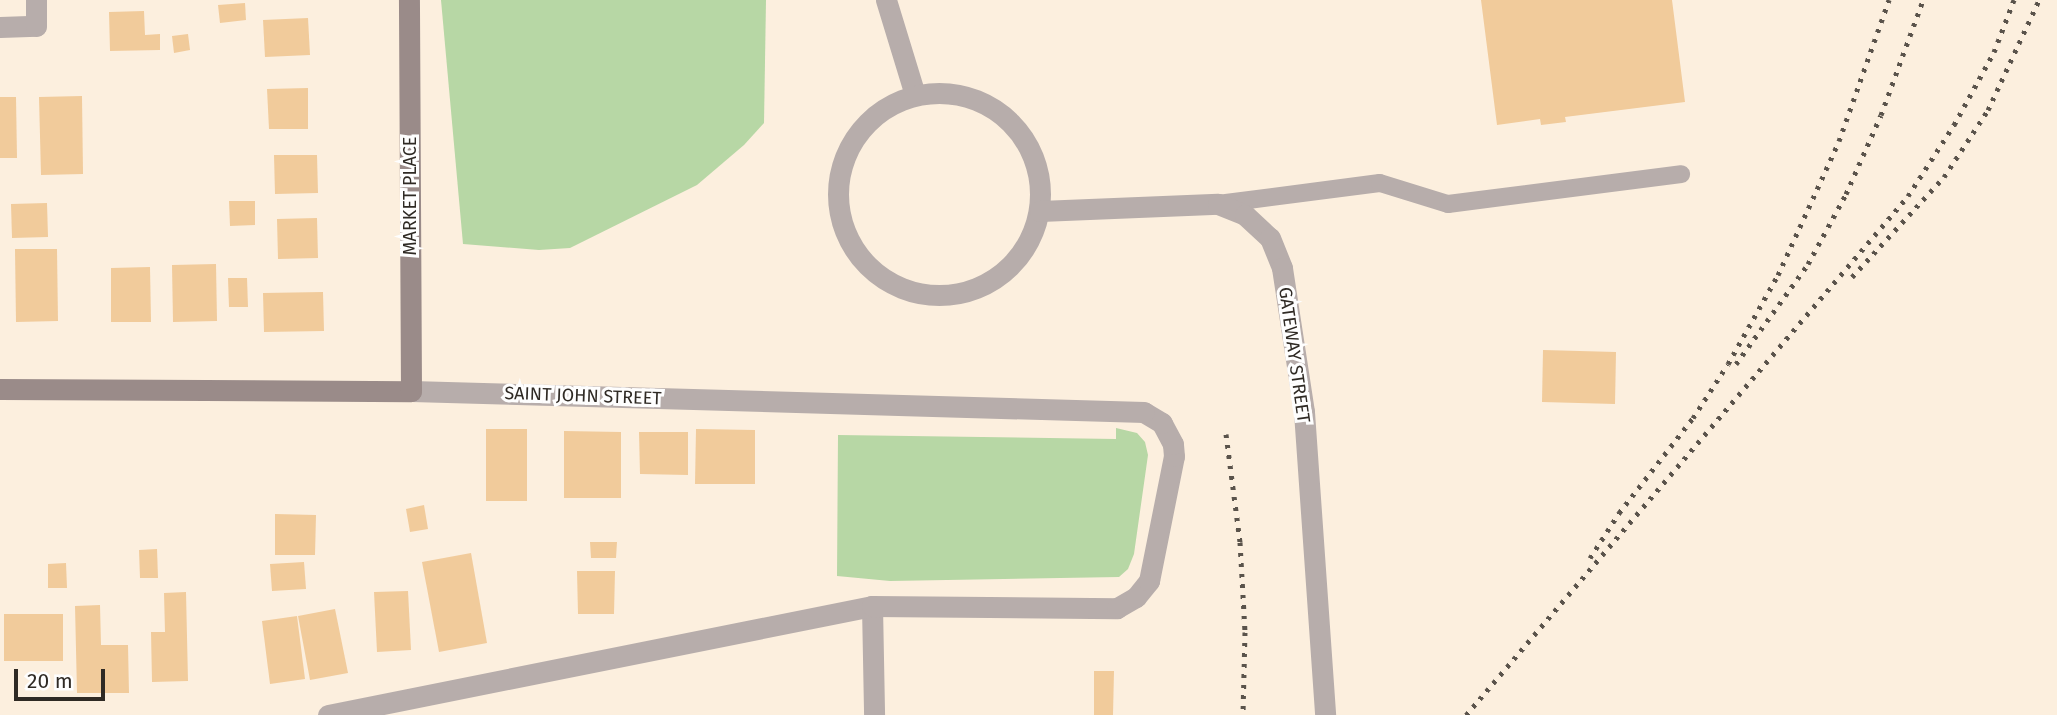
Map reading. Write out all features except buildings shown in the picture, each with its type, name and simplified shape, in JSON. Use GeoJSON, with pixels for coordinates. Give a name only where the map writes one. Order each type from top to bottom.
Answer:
{"type":"FeatureCollection","features":[{"type":"Feature","properties":{"kind":"street"},"geometry":{"type":"LineString","coordinates":[[0,27],[36,26],[36,0]]}},
{"type":"Feature","properties":{"kind":"street","name":"MARKET PLACE"},"geometry":{"type":"LineString","coordinates":[[409,0],[411,391]]}},
{"type":"Feature","properties":{"kind":"street"},"geometry":{"type":"LineString","coordinates":[[886,0],[915,94]]}},
{"type":"Feature","properties":{"kind":"street"},"geometry":{"type":"LineString","coordinates":[[948,92],[981,100],[1009,119],[1029,145],[1040,177],[1040,211],[1029,243],[1008,269],[980,287],[947,296],[914,292],[884,278],[859,256],[843,226],[838,193],[843,160],[859,130],[884,108],[915,94],[948,92]]}},
{"type":"Feature","properties":{"kind":"street","name":"GATEWAY STREET"},"geometry":{"type":"LineString","coordinates":[[1040,211],[1218,204],[1245,215],[1270,237],[1282,268],[1304,412],[1325,715]]}},
{"type":"Feature","properties":{"kind":"street","name":"SAINT JOHN STREET"},"geometry":{"type":"LineString","coordinates":[[0,389],[411,391],[1144,412],[1162,423],[1173,444],[1172,468],[1149,581],[1145,589],[1127,604],[1108,608],[872,606]]}},
{"type":"Feature","properties":{"kind":"street"},"geometry":{"type":"LineString","coordinates":[[328,715],[872,606],[874,715]]}},
{"type":"Feature","properties":{"kind":"lane"},"geometry":{"type":"LineString","coordinates":[[1218,204],[1380,183],[1448,204],[1681,174]]}},
{"type":"Feature","properties":{"kind":"green space"},"geometry":{"type":"Polygon","coordinates":[[[441,0],[766,0],[764,123],[744,145],[697,185],[570,248],[539,250],[463,244],[441,0]]]}},
{"type":"Feature","properties":{"kind":"green space"},"geometry":{"type":"Polygon","coordinates":[[[1116,428],[1137,433],[1145,442],[1148,455],[1134,554],[1128,569],[1119,577],[890,581],[837,576],[838,435],[1116,439],[1116,428]]]}},
{"type":"Feature","properties":{"kind":"railway"},"geometry":{"type":"LineString","coordinates":[[1590,558],[1619,513],[1693,418],[1728,364],[1778,275],[1839,141],[1889,0]]}},
{"type":"Feature","properties":{"kind":"railway"},"geometry":{"type":"LineString","coordinates":[[1736,364],[1808,264],[1846,194],[1881,115],[1923,0]]}},
{"type":"Feature","properties":{"kind":"railway"},"geometry":{"type":"LineString","coordinates":[[1466,715],[1908,196],[1954,125],[1994,52],[2014,0]]}},
{"type":"Feature","properties":{"kind":"railway"},"geometry":{"type":"LineString","coordinates":[[1852,277],[1944,177],[1988,110],[2039,0]]}},
{"type":"Feature","properties":{"kind":"railway"},"geometry":{"type":"LineString","coordinates":[[1226,434],[1240,542],[1245,632],[1243,715]]}}]}
